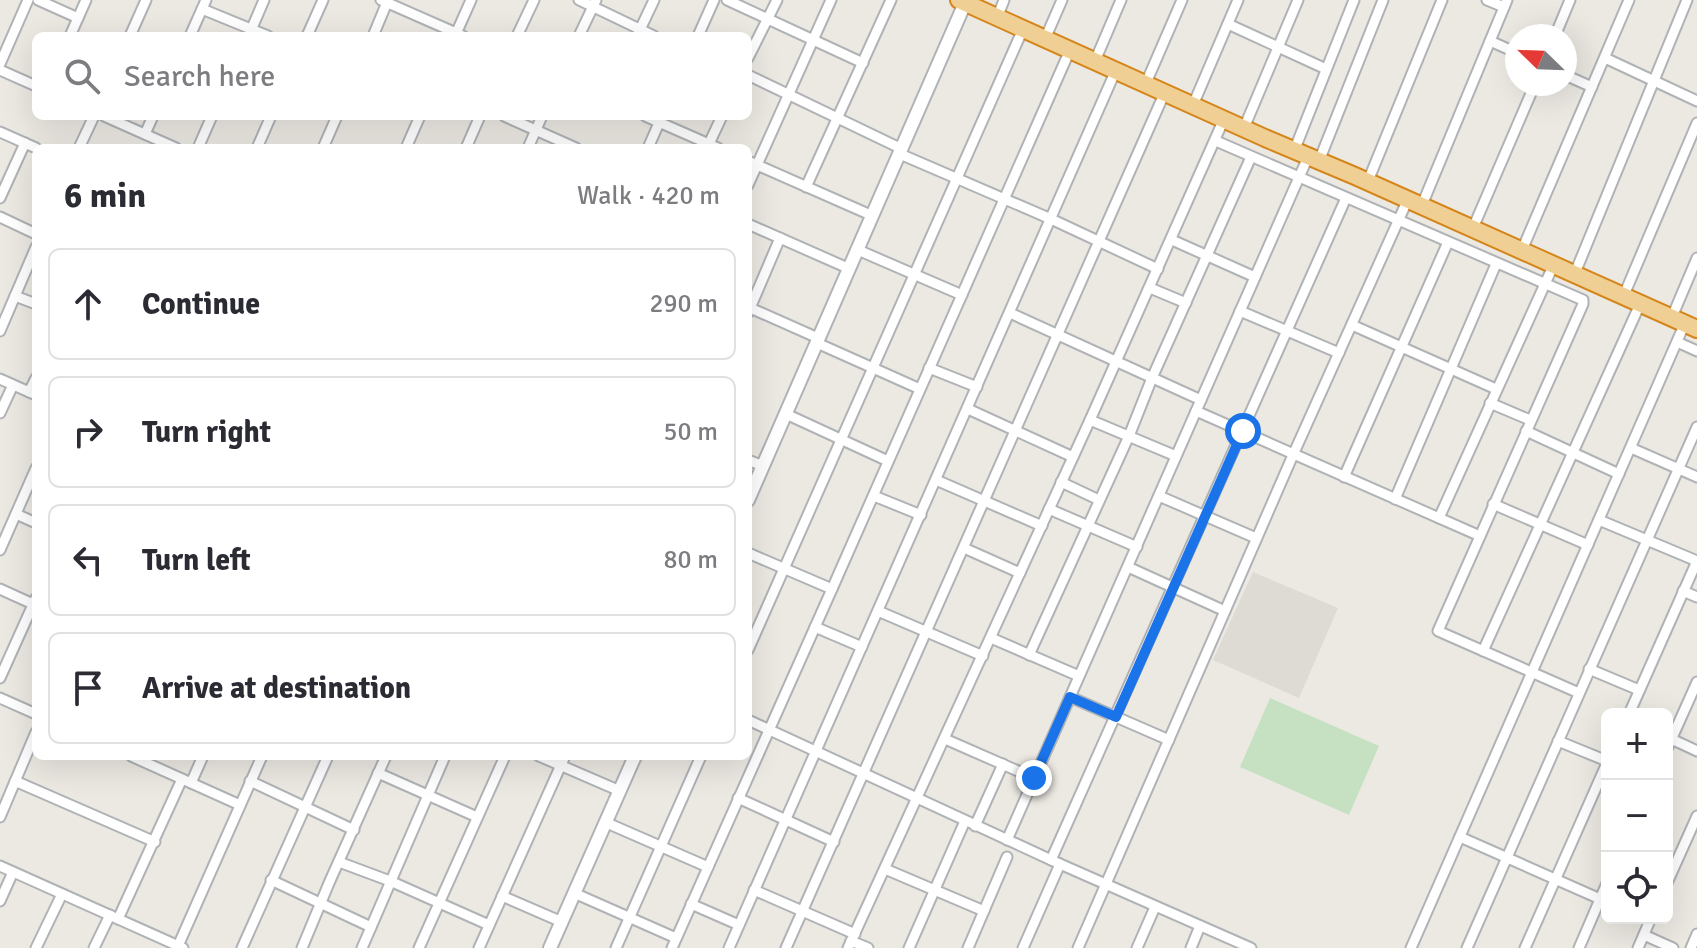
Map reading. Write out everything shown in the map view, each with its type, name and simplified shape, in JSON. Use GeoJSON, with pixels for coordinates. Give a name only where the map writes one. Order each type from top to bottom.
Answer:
{"type":"FeatureCollection","features":[{"type":"Feature","properties":{"kind":"highway"},"geometry":{"type":"LineString","coordinates":[[962,2],[1685,323]]}},
{"type":"Feature","properties":{"kind":"street"},"geometry":{"type":"LineString","coordinates":[[0,64],[28,0]]}},
{"type":"Feature","properties":{"kind":"street"},"geometry":{"type":"LineString","coordinates":[[38,0],[78,18]]}},
{"type":"Feature","properties":{"kind":"street"},"geometry":{"type":"LineString","coordinates":[[72,32],[86,0]]}},
{"type":"Feature","properties":{"kind":"street"},"geometry":{"type":"LineString","coordinates":[[132,32],[146,0]]}},
{"type":"Feature","properties":{"kind":"street"},"geometry":{"type":"LineString","coordinates":[[252,28],[264,0]]}},
{"type":"Feature","properties":{"kind":"street"},"geometry":{"type":"LineString","coordinates":[[309,32],[323,0]]}},
{"type":"Feature","properties":{"kind":"street"},"geometry":{"type":"LineString","coordinates":[[459,32],[471,0]]}},
{"type":"Feature","properties":{"kind":"street"},"geometry":{"type":"LineString","coordinates":[[519,32],[534,0]]}},
{"type":"Feature","properties":{"kind":"street"},"geometry":{"type":"LineString","coordinates":[[579,0],[594,3],[638,32]]}},
{"type":"Feature","properties":{"kind":"street"},"geometry":{"type":"LineString","coordinates":[[639,32],[654,0]]}},
{"type":"Feature","properties":{"kind":"street"},"geometry":{"type":"LineString","coordinates":[[700,32],[714,0]]}},
{"type":"Feature","properties":{"kind":"street"},"geometry":{"type":"LineString","coordinates":[[727,0],[863,63]]}},
{"type":"Feature","properties":{"kind":"street"},"geometry":{"type":"LineString","coordinates":[[752,50],[777,0]]}},
{"type":"Feature","properties":{"kind":"street"},"geometry":{"type":"LineString","coordinates":[[831,0],[789,95],[752,163],[873,216]]}},
{"type":"Feature","properties":{"kind":"street"},"geometry":{"type":"LineString","coordinates":[[806,187],[891,0]]}},
{"type":"Feature","properties":{"kind":"street"},"geometry":{"type":"LineString","coordinates":[[997,18],[1004,0]]}},
{"type":"Feature","properties":{"kind":"street"},"geometry":{"type":"LineString","coordinates":[[1045,39],[1062,0]]}},
{"type":"Feature","properties":{"kind":"street"},"geometry":{"type":"LineString","coordinates":[[1095,61],[1121,0]]}},
{"type":"Feature","properties":{"kind":"street"},"geometry":{"type":"LineString","coordinates":[[1146,83],[1181,0]]}},
{"type":"Feature","properties":{"kind":"street"},"geometry":{"type":"LineString","coordinates":[[1193,105],[1238,0]]}},
{"type":"Feature","properties":{"kind":"street"},"geometry":{"type":"LineString","coordinates":[[1244,128],[1298,0]]}},
{"type":"Feature","properties":{"kind":"street"},"geometry":{"type":"LineString","coordinates":[[1307,156],[1326,69],[1354,0]]}},
{"type":"Feature","properties":{"kind":"street"},"geometry":{"type":"LineString","coordinates":[[1007,840],[1307,156],[1383,0]]}},
{"type":"Feature","properties":{"kind":"street"},"geometry":{"type":"LineString","coordinates":[[1368,181],[1442,0]]}},
{"type":"Feature","properties":{"kind":"street"},"geometry":{"type":"LineString","coordinates":[[1078,948],[1256,538],[1399,220],[1415,202],[1490,41],[1505,4],[1487,0]]}},
{"type":"Feature","properties":{"kind":"street"},"geometry":{"type":"LineString","coordinates":[[1560,24],[1570,0]]}},
{"type":"Feature","properties":{"kind":"street"},"geometry":{"type":"LineString","coordinates":[[1522,250],[1629,0]]}},
{"type":"Feature","properties":{"kind":"street"},"geometry":{"type":"LineString","coordinates":[[1575,273],[1687,0]]}},
{"type":"Feature","properties":{"kind":"street"},"geometry":{"type":"LineString","coordinates":[[374,32],[386,1],[452,32]]}},
{"type":"Feature","properties":{"kind":"street"},"geometry":{"type":"LineString","coordinates":[[752,491],[901,151],[962,2]]}},
{"type":"Feature","properties":{"kind":"street"},"geometry":{"type":"LineString","coordinates":[[581,32],[594,3]]}},
{"type":"Feature","properties":{"kind":"street"},"geometry":{"type":"LineString","coordinates":[[192,32],[204,4],[260,32]]}},
{"type":"Feature","properties":{"kind":"street"},"geometry":{"type":"LineString","coordinates":[[1228,24],[1326,69]]}},
{"type":"Feature","properties":{"kind":"street"},"geometry":{"type":"LineString","coordinates":[[752,641],[1023,29]]}},
{"type":"Feature","properties":{"kind":"street"},"geometry":{"type":"LineString","coordinates":[[1490,41],[1505,48]]}},
{"type":"Feature","properties":{"kind":"street"},"geometry":{"type":"LineString","coordinates":[[672,948],[1070,50]]}},
{"type":"Feature","properties":{"kind":"street"},"geometry":{"type":"LineString","coordinates":[[1605,58],[1697,101]]}},
{"type":"Feature","properties":{"kind":"street"},"geometry":{"type":"LineString","coordinates":[[0,70],[32,84]]}},
{"type":"Feature","properties":{"kind":"street"},"geometry":{"type":"LineString","coordinates":[[729,948],[1116,70]]}},
{"type":"Feature","properties":{"kind":"street"},"geometry":{"type":"LineString","coordinates":[[752,77],[957,179],[1158,269]]}},
{"type":"Feature","properties":{"kind":"street"},"geometry":{"type":"LineString","coordinates":[[1577,80],[1592,87]]}},
{"type":"Feature","properties":{"kind":"street"},"geometry":{"type":"LineString","coordinates":[[786,948],[1165,92]]}},
{"type":"Feature","properties":{"kind":"street"},"geometry":{"type":"LineString","coordinates":[[1473,228],[1530,96]]}},
{"type":"Feature","properties":{"kind":"street"},"geometry":{"type":"LineString","coordinates":[[852,941],[1172,240],[1224,119]]}},
{"type":"Feature","properties":{"kind":"street"},"geometry":{"type":"LineString","coordinates":[[81,144],[92,120]]}},
{"type":"Feature","properties":{"kind":"street"},"geometry":{"type":"LineString","coordinates":[[113,120],[167,144]]}},
{"type":"Feature","properties":{"kind":"street"},"geometry":{"type":"LineString","coordinates":[[145,134],[151,120]]}},
{"type":"Feature","properties":{"kind":"street"},"geometry":{"type":"LineString","coordinates":[[200,144],[210,120]]}},
{"type":"Feature","properties":{"kind":"street"},"geometry":{"type":"LineString","coordinates":[[259,144],[269,120]]}},
{"type":"Feature","properties":{"kind":"street"},"geometry":{"type":"LineString","coordinates":[[325,144],[335,120]]}},
{"type":"Feature","properties":{"kind":"street"},"geometry":{"type":"LineString","coordinates":[[408,144],[418,120]]}},
{"type":"Feature","properties":{"kind":"street"},"geometry":{"type":"LineString","coordinates":[[468,144],[478,120]]}},
{"type":"Feature","properties":{"kind":"street"},"geometry":{"type":"LineString","coordinates":[[513,120],[567,144]]}},
{"type":"Feature","properties":{"kind":"street"},"geometry":{"type":"LineString","coordinates":[[530,144],[540,120]]}},
{"type":"Feature","properties":{"kind":"street"},"geometry":{"type":"LineString","coordinates":[[650,144],[661,120]]}},
{"type":"Feature","properties":{"kind":"street"},"geometry":{"type":"LineString","coordinates":[[663,120],[706,144]]}},
{"type":"Feature","properties":{"kind":"street"},"geometry":{"type":"LineString","coordinates":[[712,144],[721,120]]}},
{"type":"Feature","properties":{"kind":"street"},"geometry":{"type":"LineString","coordinates":[[1624,295],[1697,123]]}},
{"type":"Feature","properties":{"kind":"street"},"geometry":{"type":"LineString","coordinates":[[0,132],[32,146]]}},
{"type":"Feature","properties":{"kind":"street"},"geometry":{"type":"LineString","coordinates":[[1216,141],[1583,302],[1438,631],[1579,693]]}},
{"type":"Feature","properties":{"kind":"street"},"geometry":{"type":"LineString","coordinates":[[0,198],[25,143]]}},
{"type":"Feature","properties":{"kind":"street"},"geometry":{"type":"LineString","coordinates":[[1029,655],[1251,157]]}},
{"type":"Feature","properties":{"kind":"street"},"geometry":{"type":"LineString","coordinates":[[1023,948],[1055,862],[1116,717],[1346,198]]}},
{"type":"Feature","properties":{"kind":"street"},"geometry":{"type":"LineString","coordinates":[[0,217],[32,232]]}},
{"type":"Feature","properties":{"kind":"street"},"geometry":{"type":"LineString","coordinates":[[752,226],[850,269]]}},
{"type":"Feature","properties":{"kind":"street"},"geometry":{"type":"LineString","coordinates":[[752,302],[780,238]]}},
{"type":"Feature","properties":{"kind":"street"},"geometry":{"type":"LineString","coordinates":[[1172,240],[1255,277]]}},
{"type":"Feature","properties":{"kind":"street"},"geometry":{"type":"LineString","coordinates":[[1344,477],[1448,242]]}},
{"type":"Feature","properties":{"kind":"street"},"geometry":{"type":"LineString","coordinates":[[858,250],[962,295]]}},
{"type":"Feature","properties":{"kind":"street"},"geometry":{"type":"LineString","coordinates":[[0,331],[32,256]]}},
{"type":"Feature","properties":{"kind":"street"},"geometry":{"type":"LineString","coordinates":[[1411,948],[1685,323],[1697,258]]}},
{"type":"Feature","properties":{"kind":"street"},"geometry":{"type":"LineString","coordinates":[[1395,499],[1496,264]]}},
{"type":"Feature","properties":{"kind":"street"},"geometry":{"type":"LineString","coordinates":[[1439,518],[1554,264]]}},
{"type":"Feature","properties":{"kind":"street"},"geometry":{"type":"LineString","coordinates":[[1150,288],[1186,303]]}},
{"type":"Feature","properties":{"kind":"street"},"geometry":{"type":"LineString","coordinates":[[15,296],[32,302]]}},
{"type":"Feature","properties":{"kind":"street"},"geometry":{"type":"LineString","coordinates":[[1483,651],[1641,302]]}},
{"type":"Feature","properties":{"kind":"street"},"geometry":{"type":"LineString","coordinates":[[752,310],[920,389]]}},
{"type":"Feature","properties":{"kind":"street"},"geometry":{"type":"LineString","coordinates":[[1240,311],[1339,353]]}},
{"type":"Feature","properties":{"kind":"street"},"geometry":{"type":"LineString","coordinates":[[1010,313],[1201,400]]}},
{"type":"Feature","properties":{"kind":"street"},"geometry":{"type":"LineString","coordinates":[[1352,325],[1496,389]]}},
{"type":"Feature","properties":{"kind":"street"},"geometry":{"type":"LineString","coordinates":[[1677,342],[1697,351]]}},
{"type":"Feature","properties":{"kind":"street"},"geometry":{"type":"LineString","coordinates":[[929,368],[977,387]]}},
{"type":"Feature","properties":{"kind":"street"},"geometry":{"type":"LineString","coordinates":[[0,379],[32,394]]}},
{"type":"Feature","properties":{"kind":"street"},"geometry":{"type":"LineString","coordinates":[[0,413],[13,385]]}},
{"type":"Feature","properties":{"kind":"street"},"geometry":{"type":"LineString","coordinates":[[1490,403],[1530,420]]}},
{"type":"Feature","properties":{"kind":"street"},"geometry":{"type":"LineString","coordinates":[[968,409],[1073,457]]}},
{"type":"Feature","properties":{"kind":"street"},"geometry":{"type":"LineString","coordinates":[[1196,411],[1480,536]]}},
{"type":"Feature","properties":{"kind":"street"},"geometry":{"type":"LineString","coordinates":[[786,414],[888,461]]}},
{"type":"Feature","properties":{"kind":"street"},"geometry":{"type":"LineString","coordinates":[[1090,420],[1176,456]]}},
{"type":"Feature","properties":{"kind":"street"},"geometry":{"type":"LineString","coordinates":[[1467,948],[1697,427]]}},
{"type":"Feature","properties":{"kind":"street"},"geometry":{"type":"LineString","coordinates":[[1526,431],[1619,474]]}},
{"type":"Feature","properties":{"kind":"street"},"geometry":{"type":"LineString","coordinates":[[1631,448],[1697,477]]}},
{"type":"Feature","properties":{"kind":"street"},"geometry":{"type":"LineString","coordinates":[[752,462],[763,466]]}},
{"type":"Feature","properties":{"kind":"street"},"geometry":{"type":"LineString","coordinates":[[0,550],[32,477]]}},
{"type":"Feature","properties":{"kind":"street"},"geometry":{"type":"LineString","coordinates":[[936,480],[1042,526]]}},
{"type":"Feature","properties":{"kind":"street"},"geometry":{"type":"LineString","coordinates":[[1061,482],[1099,500]]}},
{"type":"Feature","properties":{"kind":"street"},"geometry":{"type":"LineString","coordinates":[[874,496],[921,515]]}},
{"type":"Feature","properties":{"kind":"street"},"geometry":{"type":"LineString","coordinates":[[1159,496],[1256,538]]}},
{"type":"Feature","properties":{"kind":"street"},"geometry":{"type":"LineString","coordinates":[[1493,504],[1588,545]]}},
{"type":"Feature","properties":{"kind":"street"},"geometry":{"type":"LineString","coordinates":[[1049,509],[1137,547]]}},
{"type":"Feature","properties":{"kind":"street"},"geometry":{"type":"LineString","coordinates":[[16,514],[32,521]]}},
{"type":"Feature","properties":{"kind":"street"},"geometry":{"type":"LineString","coordinates":[[1599,520],[1697,561],[1632,708]]}},
{"type":"Feature","properties":{"kind":"street"},"geometry":{"type":"LineString","coordinates":[[964,548],[1020,573]]}},
{"type":"Feature","properties":{"kind":"street"},"geometry":{"type":"LineString","coordinates":[[752,555],[832,589]]}},
{"type":"Feature","properties":{"kind":"street"},"geometry":{"type":"LineString","coordinates":[[1128,567],[1225,611]]}},
{"type":"Feature","properties":{"kind":"street"},"geometry":{"type":"LineString","coordinates":[[0,589],[32,600]]}},
{"type":"Feature","properties":{"kind":"street"},"geometry":{"type":"LineString","coordinates":[[1683,591],[1697,597]]}},
{"type":"Feature","properties":{"kind":"street"},"geometry":{"type":"LineString","coordinates":[[0,678],[32,608]]}},
{"type":"Feature","properties":{"kind":"street"},"geometry":{"type":"LineString","coordinates":[[878,611],[983,656]]}},
{"type":"Feature","properties":{"kind":"street"},"geometry":{"type":"LineString","coordinates":[[815,627],[862,647]]}},
{"type":"Feature","properties":{"kind":"street"},"geometry":{"type":"LineString","coordinates":[[991,638],[1079,676]]}},
{"type":"Feature","properties":{"kind":"street"},"geometry":{"type":"LineString","coordinates":[[1589,669],[1639,690]]}},
{"type":"Feature","properties":{"kind":"street"},"geometry":{"type":"LineString","coordinates":[[1673,731],[1694,697],[1697,682]]}},
{"type":"Feature","properties":{"kind":"street"},"geometry":{"type":"LineString","coordinates":[[1070,697],[1169,740]]}},
{"type":"Feature","properties":{"kind":"street"},"geometry":{"type":"LineString","coordinates":[[0,698],[32,712]]}},
{"type":"Feature","properties":{"kind":"street"},"geometry":{"type":"LineString","coordinates":[[752,722],[975,826],[1250,948]]}},
{"type":"Feature","properties":{"kind":"street"},"geometry":{"type":"LineString","coordinates":[[945,739],[1034,778]]}},
{"type":"Feature","properties":{"kind":"street"},"geometry":{"type":"LineString","coordinates":[[1673,740],[1697,751]]}},
{"type":"Feature","properties":{"kind":"street"},"geometry":{"type":"LineString","coordinates":[[0,817],[32,741]]}},
{"type":"Feature","properties":{"kind":"street"},"geometry":{"type":"LineString","coordinates":[[1558,741],[1601,759]]}},
{"type":"Feature","properties":{"kind":"street"},"geometry":{"type":"LineString","coordinates":[[147,760],[240,805]]}},
{"type":"Feature","properties":{"kind":"street"},"geometry":{"type":"LineString","coordinates":[[94,948],[200,760]]}},
{"type":"Feature","properties":{"kind":"street"},"geometry":{"type":"LineString","coordinates":[[0,866],[180,947],[260,760]]}},
{"type":"Feature","properties":{"kind":"street"},"geometry":{"type":"LineString","coordinates":[[242,948],[326,760]]}},
{"type":"Feature","properties":{"kind":"street"},"geometry":{"type":"LineString","coordinates":[[302,948],[384,760]]}},
{"type":"Feature","properties":{"kind":"street"},"geometry":{"type":"LineString","coordinates":[[362,948],[443,760]]}},
{"type":"Feature","properties":{"kind":"street"},"geometry":{"type":"LineString","coordinates":[[419,948],[503,760]]}},
{"type":"Feature","properties":{"kind":"street"},"geometry":{"type":"LineString","coordinates":[[479,948],[564,760],[620,791]]}},
{"type":"Feature","properties":{"kind":"street"},"geometry":{"type":"LineString","coordinates":[[550,948],[633,760]]}},
{"type":"Feature","properties":{"kind":"street"},"geometry":{"type":"LineString","coordinates":[[616,948],[699,760]]}},
{"type":"Feature","properties":{"kind":"street"},"geometry":{"type":"LineString","coordinates":[[975,826],[1003,764]]}},
{"type":"Feature","properties":{"kind":"street"},"geometry":{"type":"LineString","coordinates":[[378,773],[477,817]]}},
{"type":"Feature","properties":{"kind":"street"},"geometry":{"type":"LineString","coordinates":[[1525,948],[1601,776]]}},
{"type":"Feature","properties":{"kind":"street"},"geometry":{"type":"LineString","coordinates":[[15,781],[155,842]]}},
{"type":"Feature","properties":{"kind":"street"},"geometry":{"type":"LineString","coordinates":[[250,781],[354,830]]}},
{"type":"Feature","properties":{"kind":"street"},"geometry":{"type":"LineString","coordinates":[[738,798],[834,842]]}},
{"type":"Feature","properties":{"kind":"street"},"geometry":{"type":"LineString","coordinates":[[1673,870],[1697,816]]}},
{"type":"Feature","properties":{"kind":"street"},"geometry":{"type":"LineString","coordinates":[[909,948],[965,821]]}},
{"type":"Feature","properties":{"kind":"street"},"geometry":{"type":"LineString","coordinates":[[607,823],[708,867]]}},
{"type":"Feature","properties":{"kind":"street"},"geometry":{"type":"LineString","coordinates":[[1460,837],[1601,899]]}},
{"type":"Feature","properties":{"kind":"street"},"geometry":{"type":"LineString","coordinates":[[968,948],[1007,857]]}},
{"type":"Feature","properties":{"kind":"street"},"geometry":{"type":"LineString","coordinates":[[339,862],[489,925]]}},
{"type":"Feature","properties":{"kind":"street"},"geometry":{"type":"LineString","coordinates":[[885,869],[984,911]]}},
{"type":"Feature","properties":{"kind":"street"},"geometry":{"type":"LineString","coordinates":[[0,901],[13,872]]}},
{"type":"Feature","properties":{"kind":"street"},"geometry":{"type":"LineString","coordinates":[[271,880],[371,927]]}},
{"type":"Feature","properties":{"kind":"street"},"geometry":{"type":"LineString","coordinates":[[754,890],[803,910],[868,948]]}},
{"type":"Feature","properties":{"kind":"street"},"geometry":{"type":"LineString","coordinates":[[574,893],[676,938]]}},
{"type":"Feature","properties":{"kind":"street"},"geometry":{"type":"LineString","coordinates":[[36,948],[62,894]]}},
{"type":"Feature","properties":{"kind":"street"},"geometry":{"type":"LineString","coordinates":[[502,896],[562,922]]}},
{"type":"Feature","properties":{"kind":"street"},"geometry":{"type":"LineString","coordinates":[[691,904],[739,925]]}},
{"type":"Feature","properties":{"kind":"street"},"geometry":{"type":"LineString","coordinates":[[1579,948],[1601,906]]}},
{"type":"Feature","properties":{"kind":"street"},"geometry":{"type":"LineString","coordinates":[[1137,948],[1155,907]]}},
{"type":"Feature","properties":{"kind":"street"},"geometry":{"type":"LineString","coordinates":[[1638,948],[1647,924]]}},
{"type":"Feature","properties":{"kind":"street"},"geometry":{"type":"LineString","coordinates":[[1191,948],[1200,926]]}},
{"type":"Feature","properties":{"kind":"street"},"geometry":{"type":"LineString","coordinates":[[1691,948],[1697,934]]}},
{"type":"Feature","properties":{"kind":"street"},"geometry":{"type":"LineString","coordinates":[[1644,935],[1673,948]]}},
{"type":"Feature","properties":{"kind":"street"},"geometry":{"type":"LineString","coordinates":[[156,948],[161,937]]}},
{"type":"Feature","properties":{"kind":"shaded area"},"geometry":{"type":"Polygon","coordinates":[[[1253,572],[1338,608],[1299,698],[1213,660],[1253,572]]]}},
{"type":"Feature","properties":{"kind":"green space"},"geometry":{"type":"Polygon","coordinates":[[[1270,698],[1379,746],[1349,815],[1240,767],[1270,698]]]}},
{"type":"Feature","properties":{"kind":"route"},"geometry":{"type":"LineString","coordinates":[[1034,778],[1070,697],[1116,717],[1243,431]]}}]}
